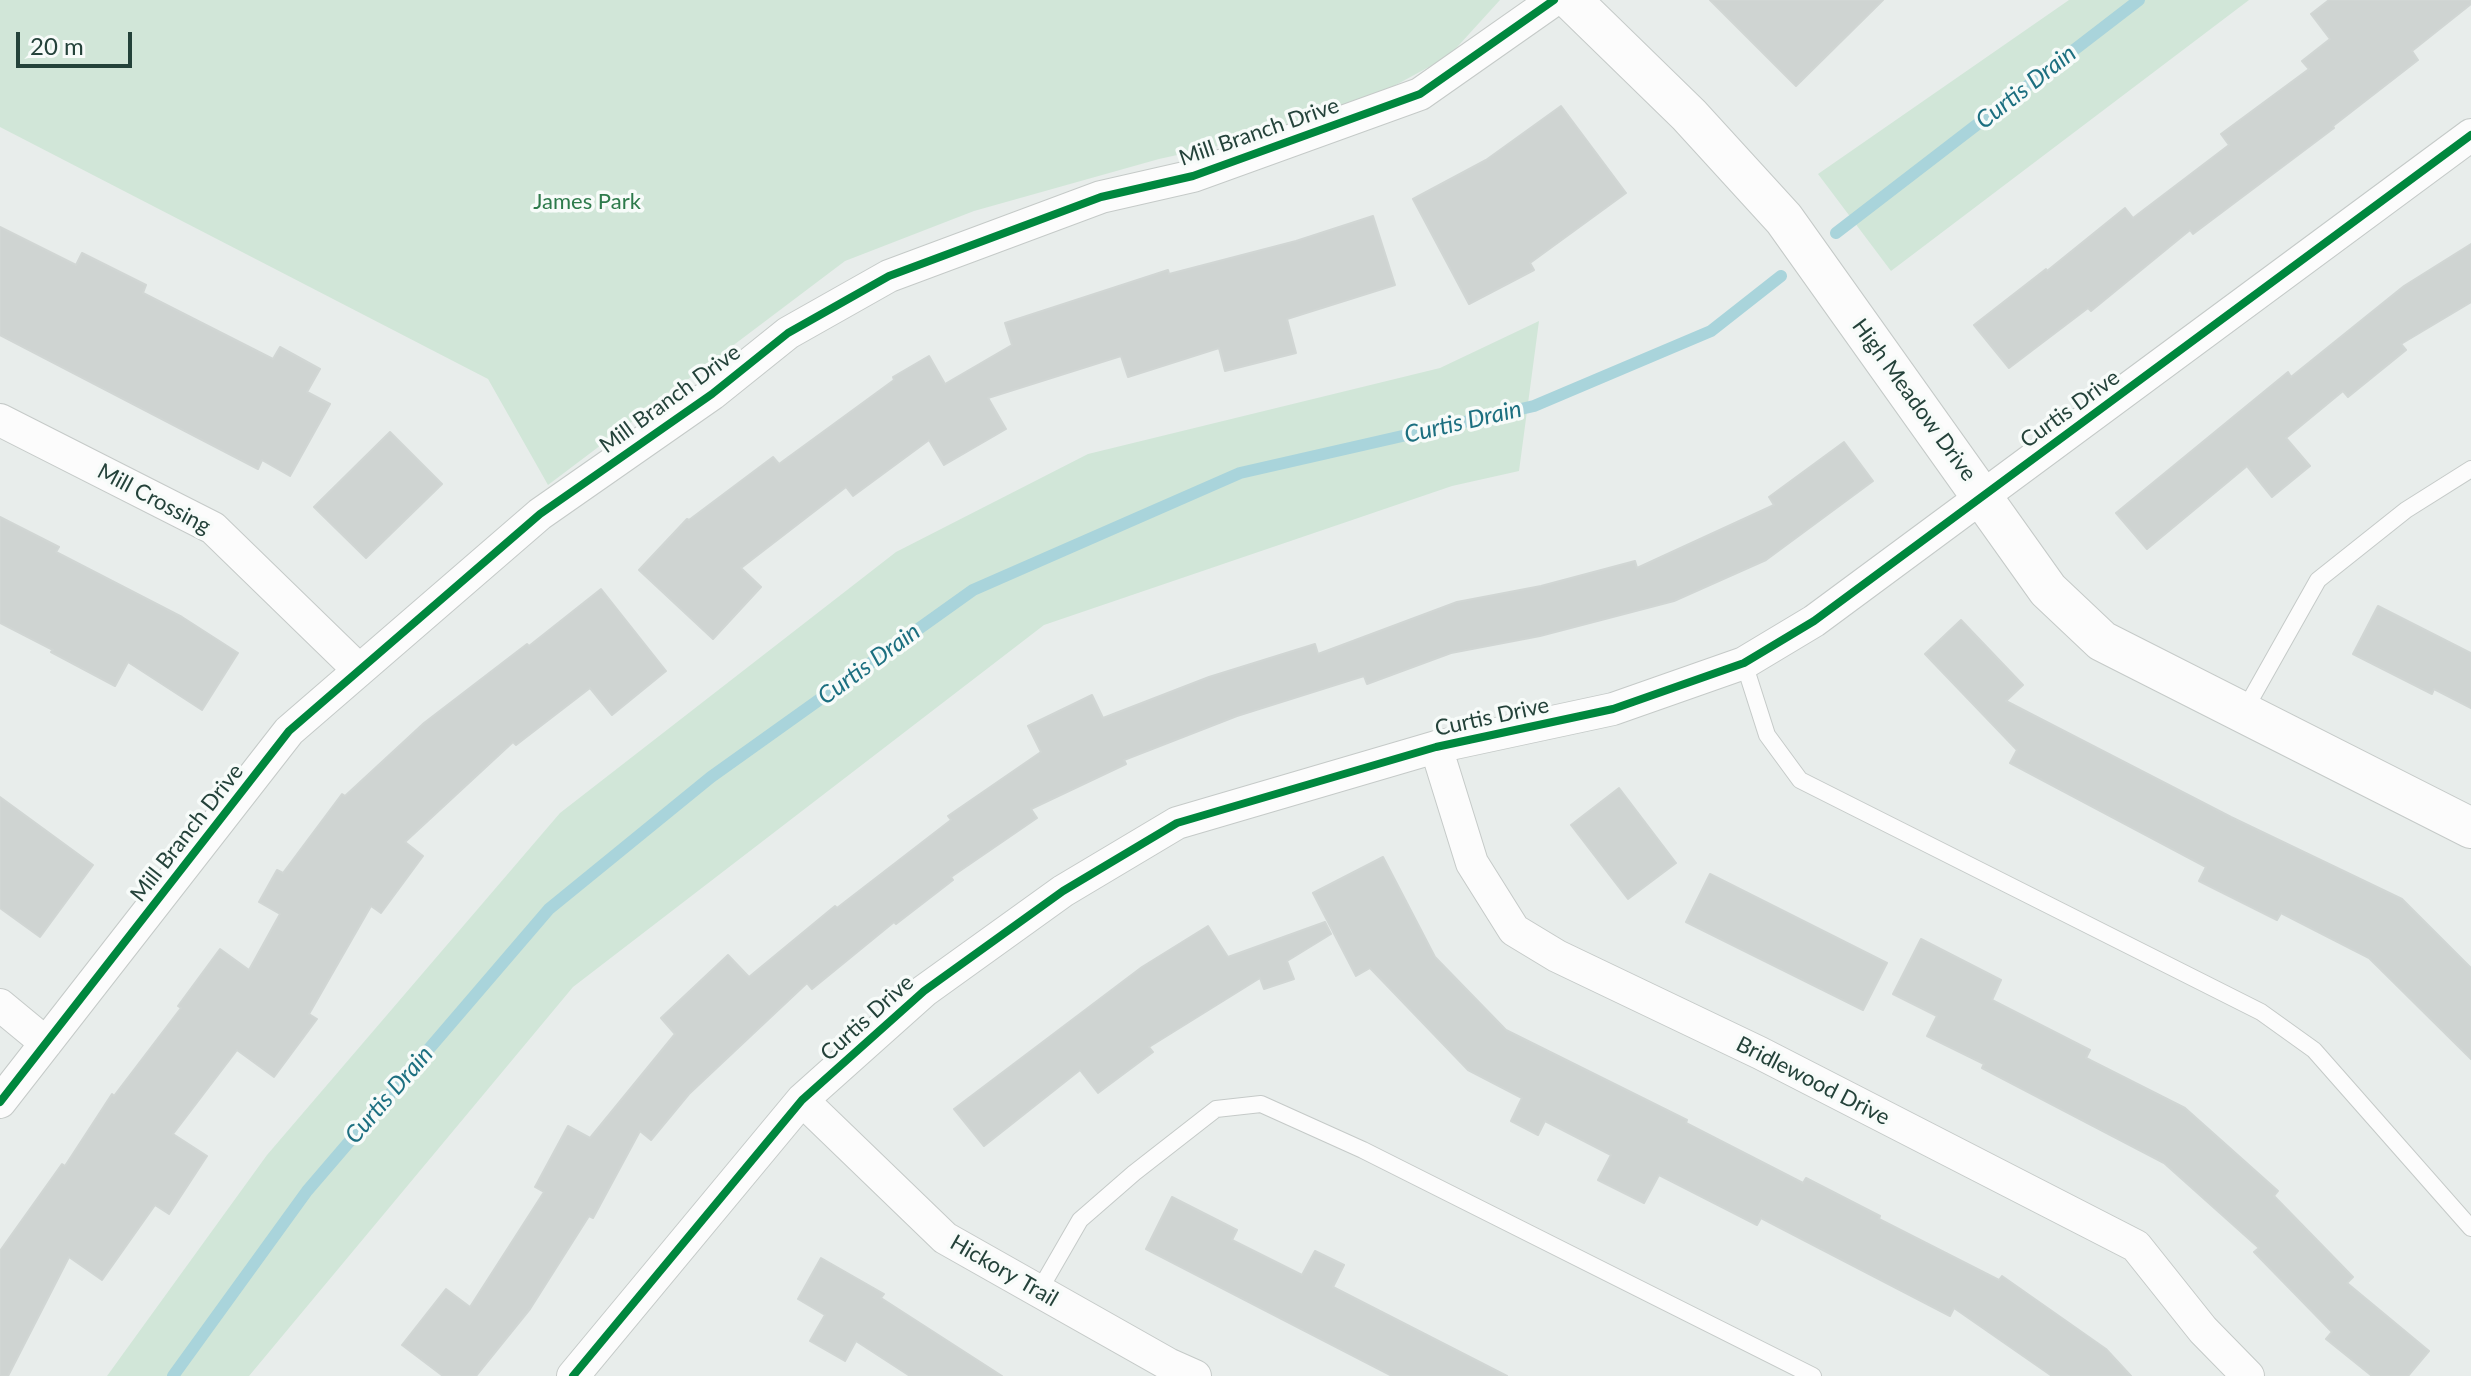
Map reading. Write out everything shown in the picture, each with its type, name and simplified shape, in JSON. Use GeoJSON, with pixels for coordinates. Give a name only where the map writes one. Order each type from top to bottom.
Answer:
{"type":"FeatureCollection","features":[{"type":"Feature","properties":{"kind":"street","name":"Mill Branch Drive"},"geometry":{"type":"LineString","coordinates":[[0,1102],[289,731],[540,514],[712,394],[788,333],[889,276],[1086,202],[1193,176],[1420,94],[1554,0]]}},
{"type":"Feature","properties":{"kind":"street","name":"High Meadow Drive"},"geometry":{"type":"LineString","coordinates":[[1571,0],[1689,115],[1784,219],[2048,590],[2102,641],[2471,828]]}},
{"type":"Feature","properties":{"kind":"street","name":"Curtis Drive"},"geometry":{"type":"LineString","coordinates":[[573,1376],[802,1100],[924,991],[1063,891],[1177,823],[1436,747],[1613,709],[1744,663],[1814,621],[2471,135]]}},
{"type":"Feature","properties":{"kind":"street","name":"Mill Crossing"},"geometry":{"type":"LineString","coordinates":[[0,420],[213,528],[359,670]]}},
{"type":"Feature","properties":{"kind":"street","name":"Bridlewood Drive"},"geometry":{"type":"LineString","coordinates":[[1436,747],[1472,863],[1514,930],[1557,956],[1760,1053],[2136,1246],[2203,1330],[2248,1376]]}},
{"type":"Feature","properties":{"kind":"street"},"geometry":{"type":"LineString","coordinates":[[0,1005],[46,1043]]}},
{"type":"Feature","properties":{"kind":"street","name":"Hickory Trail"},"geometry":{"type":"LineString","coordinates":[[802,1100],[945,1238],[1168,1364],[1195,1376]]}},
{"type":"Feature","properties":{"kind":"lane"},"geometry":{"type":"LineString","coordinates":[[2243,713],[2318,580],[2406,510],[2471,469]]}},
{"type":"Feature","properties":{"kind":"lane"},"geometry":{"type":"LineString","coordinates":[[1744,663],[1767,735],[1800,780],[2261,1012],[2314,1050],[2471,1228]]}},
{"type":"Feature","properties":{"kind":"lane"},"geometry":{"type":"LineString","coordinates":[[1039,1291],[1080,1220],[1134,1173],[1216,1109],[1261,1104],[1363,1150],[1813,1376]]}},
{"type":"Feature","properties":{"kind":"green space","name":"James Park"},"geometry":{"type":"Polygon","coordinates":[[[0,0],[1500,0],[1449,56],[1381,93],[1259,137],[1159,159],[974,211],[845,261],[548,485],[488,379],[0,127],[0,0]]]}},
{"type":"Feature","properties":{"kind":"green space"},"geometry":{"type":"Polygon","coordinates":[[[2069,0],[2249,0],[1891,271],[1818,174],[2069,0]]]}},
{"type":"Feature","properties":{"kind":"green space"},"geometry":{"type":"Polygon","coordinates":[[[1539,321],[1519,471],[1452,486],[1044,625],[573,987],[249,1376],[107,1376],[267,1155],[560,813],[896,552],[1088,454],[1440,368],[1539,321]]]}},
{"type":"Feature","properties":{"kind":"building"},"geometry":{"type":"Polygon","coordinates":[[[1710,0],[1883,0],[1796,86],[1710,0]]]}},
{"type":"Feature","properties":{"kind":"building"},"geometry":{"type":"Polygon","coordinates":[[[2329,0],[2471,0],[2471,4],[2412,51],[2418,60],[2334,128],[2193,234],[2190,230],[2091,311],[2088,308],[2009,368],[1974,325],[2125,208],[2133,218],[2229,145],[2221,134],[2309,69],[2302,61],[2330,39],[2311,14],[2329,0]]]}},
{"type":"Feature","properties":{"kind":"building"},"geometry":{"type":"Polygon","coordinates":[[[1561,106],[1626,193],[1530,263],[1534,270],[1469,304],[1413,199],[1486,160],[1561,106]]]}},
{"type":"Feature","properties":{"kind":"building"},"geometry":{"type":"Polygon","coordinates":[[[1373,216],[1395,285],[1287,319],[1296,353],[1225,371],[1219,348],[1128,377],[1121,356],[988,398],[1006,429],[944,465],[929,440],[853,496],[846,487],[741,568],[761,587],[713,639],[639,570],[687,519],[773,457],[779,464],[894,380],[893,377],[929,356],[945,384],[1012,345],[1005,323],[1168,270],[1169,274],[1296,241],[1373,216]]]}},
{"type":"Feature","properties":{"kind":"building"},"geometry":{"type":"Polygon","coordinates":[[[0,227],[76,265],[82,253],[146,285],[143,293],[273,359],[280,347],[320,369],[307,392],[330,404],[290,476],[262,460],[258,469],[0,335],[0,227]]]}},
{"type":"Feature","properties":{"kind":"building"},"geometry":{"type":"Polygon","coordinates":[[[2471,244],[2471,302],[2401,344],[2406,350],[2348,397],[2343,391],[2286,438],[2310,466],[2272,497],[2247,466],[2147,549],[2116,513],[2288,372],[2291,377],[2404,286],[2471,244]]]}},
{"type":"Feature","properties":{"kind":"building"},"geometry":{"type":"Polygon","coordinates":[[[390,432],[442,484],[366,558],[314,507],[390,432]]]}},
{"type":"Feature","properties":{"kind":"building"},"geometry":{"type":"Polygon","coordinates":[[[1844,442],[1873,481],[1766,560],[1674,601],[1540,636],[1451,653],[1367,684],[1364,676],[1237,716],[1124,760],[1126,764],[1031,809],[1037,818],[951,877],[953,880],[896,924],[894,922],[812,989],[807,983],[689,1094],[651,1140],[640,1131],[593,1218],[589,1216],[530,1309],[476,1376],[443,1376],[402,1345],[446,1289],[470,1307],[544,1192],[535,1187],[568,1126],[590,1138],[675,1034],[661,1018],[728,955],[749,977],[835,906],[837,908],[951,820],[948,816],[1041,752],[1028,726],[1092,695],[1103,718],[1209,677],[1315,644],[1318,654],[1457,602],[1541,586],[1635,561],[1637,568],[1774,505],[1769,497],[1844,442]]]}},
{"type":"Feature","properties":{"kind":"building"},"geometry":{"type":"Polygon","coordinates":[[[0,517],[59,547],[56,552],[182,617],[238,653],[202,710],[128,662],[115,686],[0,623],[0,517]]]}},
{"type":"Feature","properties":{"kind":"building"},"geometry":{"type":"Polygon","coordinates":[[[601,589],[666,671],[612,715],[590,688],[516,745],[513,742],[405,842],[423,856],[381,913],[371,906],[309,1014],[317,1019],[274,1077],[237,1050],[173,1134],[207,1156],[169,1214],[155,1205],[102,1280],[69,1257],[8,1376],[0,1376],[0,1251],[62,1164],[65,1166],[112,1094],[114,1096],[181,1008],[178,1006],[220,949],[249,970],[280,914],[259,902],[277,870],[283,873],[342,794],[345,796],[424,723],[601,589]]]}},
{"type":"Feature","properties":{"kind":"building"},"geometry":{"type":"Polygon","coordinates":[[[2378,606],[2471,653],[2471,708],[2434,689],[2432,694],[2353,654],[2378,606]]]}},
{"type":"Feature","properties":{"kind":"building"},"geometry":{"type":"Polygon","coordinates":[[[1961,620],[2023,685],[2006,701],[2231,817],[2402,899],[2471,968],[2471,1059],[2369,958],[2281,913],[2277,920],[2199,881],[2206,867],[2010,763],[2017,750],[1925,654],[1961,620]]]}},
{"type":"Feature","properties":{"kind":"building"},"geometry":{"type":"Polygon","coordinates":[[[1619,788],[1676,863],[1628,899],[1571,825],[1619,788]]]}},
{"type":"Feature","properties":{"kind":"building"},"geometry":{"type":"Polygon","coordinates":[[[0,797],[93,865],[40,937],[0,908],[0,797]]]}},
{"type":"Feature","properties":{"kind":"building"},"geometry":{"type":"Polygon","coordinates":[[[1383,857],[1435,957],[1506,1030],[1687,1120],[1686,1123],[1803,1183],[1806,1178],[1999,1280],[2002,1276],[2106,1349],[2131,1376],[2052,1376],[1954,1308],[1950,1316],[1761,1218],[1757,1225],[1659,1175],[1644,1203],[1598,1180],[1611,1155],[1545,1121],[1538,1135],[1511,1121],[1522,1098],[1468,1070],[1370,968],[1356,976],[1313,893],[1383,857]]]}},
{"type":"Feature","properties":{"kind":"building"},"geometry":{"type":"Polygon","coordinates":[[[1710,874],[1887,963],[1863,1010],[1686,922],[1710,874]]]}},
{"type":"Feature","properties":{"kind":"building"},"geometry":{"type":"Polygon","coordinates":[[[1325,922],[1331,934],[1287,961],[1294,979],[1264,989],[1260,978],[1149,1047],[1153,1052],[1098,1093],[1080,1070],[984,1146],[954,1109],[1142,967],[1208,926],[1228,957],[1325,922]]]}},
{"type":"Feature","properties":{"kind":"building"},"geometry":{"type":"Polygon","coordinates":[[[1921,939],[2001,980],[1992,1000],[2090,1050],[2086,1058],[2185,1108],[2278,1191],[2274,1196],[2353,1277],[2347,1283],[2429,1351],[2408,1376],[2372,1376],[2326,1339],[2332,1332],[2254,1252],[2259,1248],[2164,1163],[1927,1036],[1937,1016],[1893,994],[1921,939]]]}},
{"type":"Feature","properties":{"kind":"building"},"geometry":{"type":"Polygon","coordinates":[[[1172,1197],[1237,1230],[1232,1240],[1302,1275],[1315,1251],[1344,1265],[1333,1287],[1507,1376],[1392,1376],[1146,1249],[1172,1197]]]}},
{"type":"Feature","properties":{"kind":"building"},"geometry":{"type":"Polygon","coordinates":[[[821,1258],[884,1294],[881,1298],[1002,1376],[910,1376],[856,1341],[845,1361],[810,1341],[825,1315],[798,1299],[821,1258]]]}},
{"type":"Feature","properties":{"kind":"waterway","name":"Curtis Drain"},"geometry":{"type":"LineString","coordinates":[[1836,233],[2139,0]]}},
{"type":"Feature","properties":{"kind":"waterway","name":"Curtis Drain"},"geometry":{"type":"LineString","coordinates":[[173,1376],[307,1191],[549,909],[711,777],[973,590],[1240,473],[1534,406],[1711,331],[1781,276]]}},
{"type":"Feature","properties":{"kind":"cycle path"},"geometry":{"type":"LineString","coordinates":[[0,1102],[289,731],[540,514],[712,394],[788,333],[889,276],[1101,197],[1193,176],[1420,94],[1554,0]]}},
{"type":"Feature","properties":{"kind":"cycle path"},"geometry":{"type":"LineString","coordinates":[[573,1376],[802,1100],[924,991],[1063,891],[1177,823],[1436,747],[1613,709],[1744,663],[1814,621],[2471,135]]}}]}
